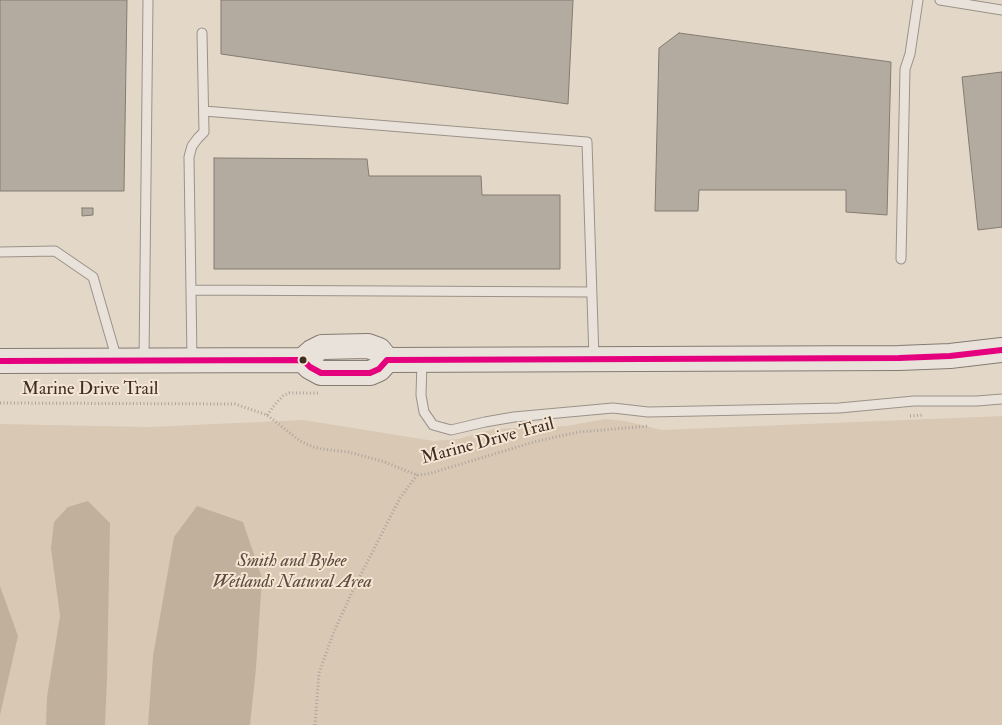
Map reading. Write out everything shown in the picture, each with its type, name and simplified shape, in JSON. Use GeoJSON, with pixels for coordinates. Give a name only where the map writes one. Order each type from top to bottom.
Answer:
{"type":"FeatureCollection","features":[{"type":"Feature","properties":{"kind":"main road"},"geometry":{"type":"LineString","coordinates":[[0,361],[303,360],[322,346],[368,346],[380,350],[387,360],[899,358],[950,356],[1002,350]]}},
{"type":"Feature","properties":{"kind":"lane"},"geometry":{"type":"LineString","coordinates":[[144,360],[148,0]]}},
{"type":"Feature","properties":{"kind":"lane"},"geometry":{"type":"LineString","coordinates":[[901,258],[905,68],[910,54],[918,0]]}},
{"type":"Feature","properties":{"kind":"lane"},"geometry":{"type":"LineString","coordinates":[[940,0],[1002,10]]}},
{"type":"Feature","properties":{"kind":"lane"},"geometry":{"type":"LineString","coordinates":[[192,360],[189,156],[192,146],[204,132],[202,33]]}},
{"type":"Feature","properties":{"kind":"lane"},"geometry":{"type":"LineString","coordinates":[[204,111],[587,142],[594,359]]}},
{"type":"Feature","properties":{"kind":"lane"},"geometry":{"type":"LineString","coordinates":[[0,252],[55,251],[93,277],[118,360]]}},
{"type":"Feature","properties":{"kind":"lane"},"geometry":{"type":"LineString","coordinates":[[191,290],[592,292]]}},
{"type":"Feature","properties":{"kind":"lane"},"geometry":{"type":"LineString","coordinates":[[422,359],[421,395],[424,412],[433,425],[451,430],[514,417],[613,408],[648,412],[840,408],[914,401],[1002,399]]}},
{"type":"Feature","properties":{"kind":"path"},"geometry":{"type":"LineString","coordinates":[[267,415],[283,396],[289,393],[320,394]]}},
{"type":"Feature","properties":{"kind":"path","name":"Marine Drive Trail"},"geometry":{"type":"LineString","coordinates":[[0,403],[235,404],[267,415],[300,441],[313,447],[348,452],[382,461],[417,475],[428,474],[534,442],[580,432]]}},
{"type":"Feature","properties":{"kind":"path"},"geometry":{"type":"LineString","coordinates":[[316,725],[319,673],[333,634],[352,592],[400,498],[417,475]]}},
{"type":"Feature","properties":{"kind":"green space","name":"Smith and Bybee Wetlands Natural Area"},"geometry":{"type":"Polygon","coordinates":[[[1002,416],[1002,725],[0,725],[0,424],[149,427],[303,420],[434,441],[458,439],[494,429],[567,426],[605,419],[625,421],[662,430],[1002,416]]]}},
{"type":"Feature","properties":{"kind":"shaded area"},"geometry":{"type":"Polygon","coordinates":[[[88,501],[110,523],[105,725],[46,725],[47,697],[60,616],[51,548],[54,522],[68,507],[88,501]]]}},
{"type":"Feature","properties":{"kind":"shaded area"},"geometry":{"type":"Polygon","coordinates":[[[197,506],[243,522],[262,578],[250,725],[148,725],[153,656],[174,537],[197,506]]]}},
{"type":"Feature","properties":{"kind":"shaded area"},"geometry":{"type":"Polygon","coordinates":[[[0,586],[18,636],[0,715],[0,586]]]}},
{"type":"Feature","properties":{"kind":"building"},"geometry":{"type":"Polygon","coordinates":[[[0,0],[127,0],[124,191],[0,191],[0,0]]]}},
{"type":"Feature","properties":{"kind":"building"},"geometry":{"type":"Polygon","coordinates":[[[221,0],[573,0],[568,104],[221,54],[221,0]]]}},
{"type":"Feature","properties":{"kind":"building"},"geometry":{"type":"Polygon","coordinates":[[[679,33],[891,62],[887,215],[846,212],[846,190],[699,190],[698,211],[655,211],[659,48],[679,33]]]}},
{"type":"Feature","properties":{"kind":"building"},"geometry":{"type":"Polygon","coordinates":[[[1002,72],[1002,227],[978,230],[962,77],[1002,72]]]}},
{"type":"Feature","properties":{"kind":"building"},"geometry":{"type":"Polygon","coordinates":[[[214,158],[367,159],[369,176],[481,176],[482,195],[560,195],[560,269],[214,269],[214,158]]]}},
{"type":"Feature","properties":{"kind":"building"},"geometry":{"type":"Polygon","coordinates":[[[82,208],[93,208],[93,215],[82,216],[82,208]]]}},
{"type":"Feature","properties":{"kind":"transit line"},"geometry":{"type":"LineString","coordinates":[[0,361],[303,360],[310,367],[321,373],[370,373],[379,369],[387,360],[899,358],[950,356],[1002,350]]}}]}
